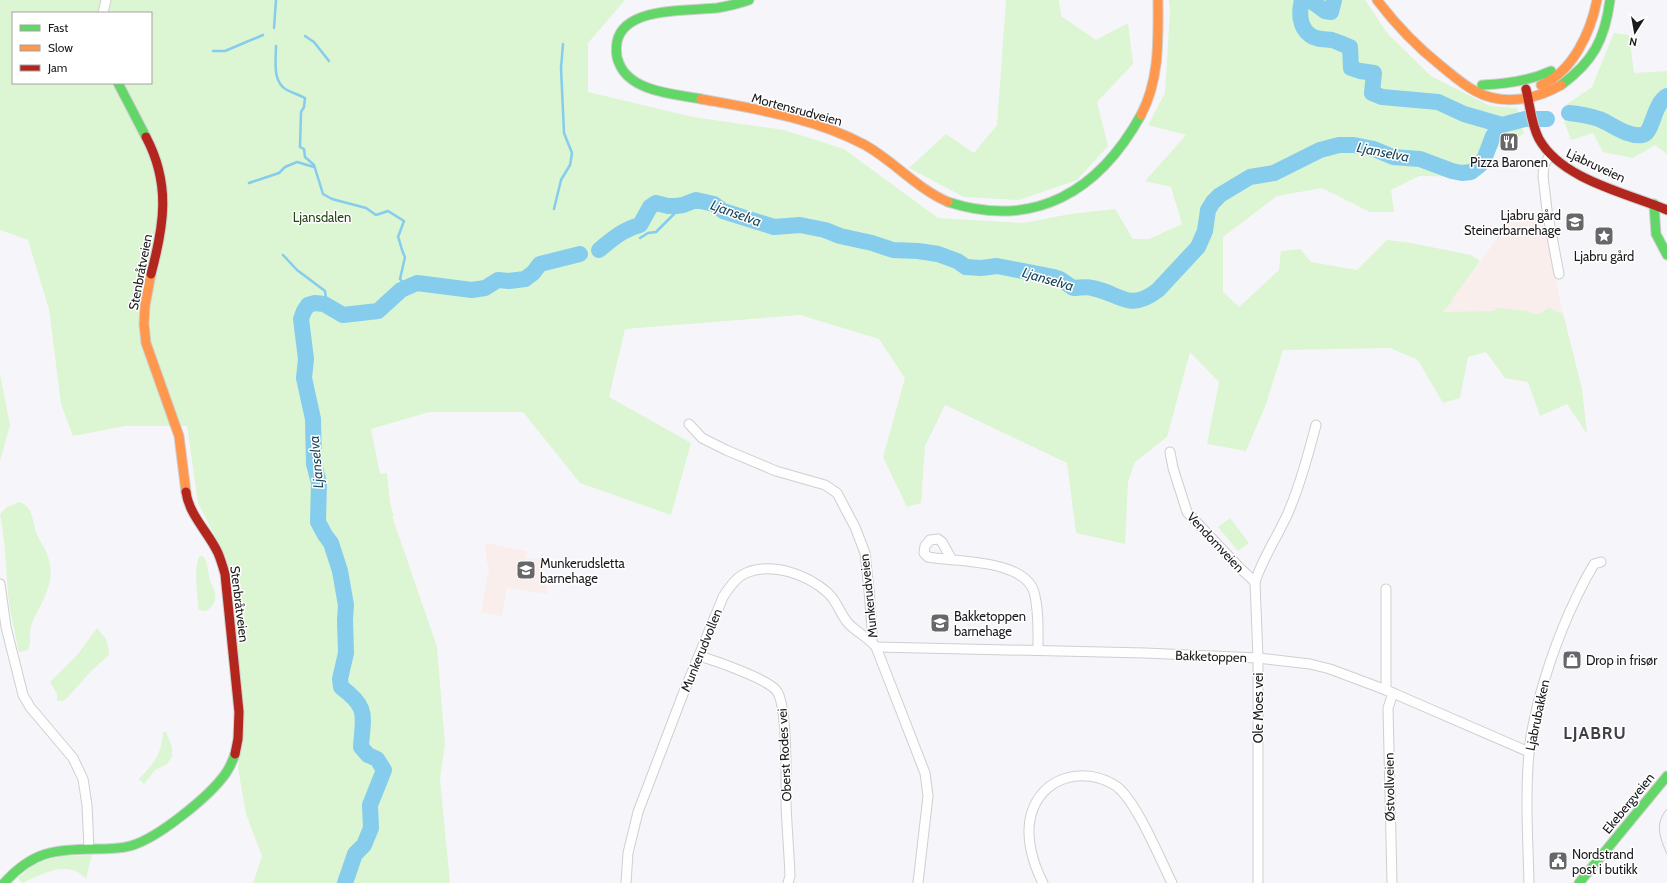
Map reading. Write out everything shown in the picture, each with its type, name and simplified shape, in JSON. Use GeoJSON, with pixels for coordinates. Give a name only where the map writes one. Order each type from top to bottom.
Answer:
{"type":"FeatureCollection","features":[{"type":"Feature","properties":{"kind":"street"},"geometry":{"type":"LineString","coordinates":[[103,12],[106,0]]}},
{"type":"Feature","properties":{"kind":"street","name":"Mortensrudveien"},"geometry":{"type":"LineString","coordinates":[[749,0],[732,4],[650,10],[637,14],[628,21],[618,36],[617,49],[619,64],[630,79],[643,86],[782,116],[837,132],[872,150],[908,179],[933,195],[963,206],[989,211],[1022,209],[1054,201],[1088,182],[1116,154],[1142,112],[1152,87],[1156,63],[1158,0]]}},
{"type":"Feature","properties":{"kind":"street"},"geometry":{"type":"LineString","coordinates":[[1377,0],[1409,40],[1469,88],[1484,95],[1507,100],[1528,98],[1559,87],[1578,72],[1586,64],[1597,48],[1602,36],[1610,0]]}},
{"type":"Feature","properties":{"kind":"street"},"geometry":{"type":"LineString","coordinates":[[1445,69],[1495,90],[1506,91],[1526,89],[1545,83],[1556,78],[1584,41],[1592,22],[1597,0]]}},
{"type":"Feature","properties":{"kind":"street"},"geometry":{"type":"LineString","coordinates":[[1482,85],[1523,82],[1544,75],[1566,64]]}},
{"type":"Feature","properties":{"kind":"street","name":"Stenbråtveien"},"geometry":{"type":"LineString","coordinates":[[4,883],[17,869],[37,857],[61,850],[133,846],[151,839],[207,793],[226,773],[236,753],[239,731],[225,574],[218,553],[198,520],[187,498],[179,436],[150,356],[145,334],[144,316],[147,292],[160,241],[163,219],[161,180],[152,148],[119,84]]}},
{"type":"Feature","properties":{"kind":"street","name":"Ljabruveien"},"geometry":{"type":"LineString","coordinates":[[1526,89],[1540,140],[1550,155],[1575,173],[1667,210]]}},
{"type":"Feature","properties":{"kind":"street"},"geometry":{"type":"LineString","coordinates":[[1550,155],[1544,165],[1543,176],[1547,210],[1559,274]]}},
{"type":"Feature","properties":{"kind":"street"},"geometry":{"type":"LineString","coordinates":[[1654,204],[1656,234],[1666,252]]}},
{"type":"Feature","properties":{"kind":"street"},"geometry":{"type":"LineString","coordinates":[[1666,252],[1667,237]]}},
{"type":"Feature","properties":{"kind":"street","name":"Munkerudveien"},"geometry":{"type":"LineString","coordinates":[[690,424],[702,438],[726,450],[776,471],[825,485],[839,495],[865,553],[870,590],[874,644],[925,773],[928,796],[918,883]]}},
{"type":"Feature","properties":{"kind":"street","name":"Ole Moes vei"},"geometry":{"type":"LineString","coordinates":[[1258,883],[1258,658],[1255,582],[1259,570],[1288,511],[1308,454],[1316,425]]}},
{"type":"Feature","properties":{"kind":"street","name":"Vendomveien"},"geometry":{"type":"LineString","coordinates":[[1170,452],[1173,468],[1187,512],[1255,582]]}},
{"type":"Feature","properties":{"kind":"street"},"geometry":{"type":"LineString","coordinates":[[952,560],[997,567],[1022,576],[1027,580],[1034,591],[1038,650]]}},
{"type":"Feature","properties":{"kind":"street","name":"Ljabrubakken"},"geometry":{"type":"LineString","coordinates":[[1529,883],[1528,784],[1529,752],[1533,723],[1547,670],[1562,628],[1594,564],[1601,562]]}},
{"type":"Feature","properties":{"kind":"street","name":"Munkerudvollen"},"geometry":{"type":"LineString","coordinates":[[626,883],[629,846],[638,812],[698,656],[727,590],[744,573],[760,569],[778,569],[805,578],[832,597],[846,621],[857,632],[874,644]]}},
{"type":"Feature","properties":{"kind":"street"},"geometry":{"type":"LineString","coordinates":[[0,584],[6,627],[23,695],[30,707],[73,758],[83,778],[86,791],[89,848]]}},
{"type":"Feature","properties":{"kind":"street","name":"Østvollveien"},"geometry":{"type":"LineString","coordinates":[[1386,589],[1390,691],[1388,708],[1392,883]]}},
{"type":"Feature","properties":{"kind":"street","name":"Bakketoppen"},"geometry":{"type":"LineString","coordinates":[[874,644],[1258,658],[1310,664],[1390,691],[1529,752]]}},
{"type":"Feature","properties":{"kind":"street","name":"Oberst Rodes vei"},"geometry":{"type":"LineString","coordinates":[[698,656],[764,681],[777,691],[781,703],[787,766],[786,805],[790,876],[788,883]]}},
{"type":"Feature","properties":{"kind":"street"},"geometry":{"type":"LineString","coordinates":[[1043,883],[1036,869],[1029,827],[1034,807],[1043,792],[1064,777],[1089,775],[1099,777],[1116,786],[1129,800],[1172,883]]}},
{"type":"Feature","properties":{"kind":"street","name":"Ekebergveien"},"geometry":{"type":"LineString","coordinates":[[1579,883],[1667,776]]}},
{"type":"Feature","properties":{"kind":"shaded area"},"geometry":{"type":"Polygon","coordinates":[[[1514,210],[1543,218],[1563,313],[1554,311],[1534,314],[1528,311],[1441,312],[1451,303],[1453,298],[1502,232],[1514,210]]]}},
{"type":"Feature","properties":{"kind":"shaded area"},"geometry":{"type":"Polygon","coordinates":[[[485,543],[527,551],[526,558],[539,559],[542,563],[548,594],[507,588],[502,616],[481,612],[489,568],[485,543]]]}},
{"type":"Feature","properties":{"kind":"green space","name":"Ljansdalen"},"geometry":{"type":"Polygon","coordinates":[[[0,0],[625,0],[588,43],[588,92],[693,117],[784,130],[844,149],[938,218],[1024,223],[1070,214],[1115,209],[1133,239],[1149,239],[1182,224],[1171,187],[1145,181],[1186,135],[1148,125],[1165,93],[1170,11],[1169,0],[1365,0],[1388,34],[1431,76],[1490,106],[1517,108],[1524,134],[1501,144],[1474,177],[1419,176],[1391,190],[1394,212],[1370,212],[1322,188],[1277,196],[1223,237],[1223,292],[1239,307],[1279,270],[1281,251],[1300,249],[1311,262],[1357,270],[1387,240],[1411,243],[1471,255],[1480,261],[1451,303],[1442,312],[1493,311],[1498,308],[1528,311],[1534,314],[1539,314],[1550,307],[1554,311],[1563,313],[1582,389],[1587,434],[1567,404],[1540,416],[1528,382],[1505,378],[1486,352],[1468,357],[1460,398],[1443,403],[1418,360],[1390,348],[1283,350],[1266,404],[1246,451],[1207,444],[1219,382],[1190,352],[1167,437],[1135,462],[1128,482],[1125,544],[1076,533],[1067,463],[945,405],[925,446],[921,503],[907,507],[883,457],[905,378],[879,339],[800,315],[625,329],[609,397],[691,443],[671,515],[580,483],[523,412],[429,412],[371,429],[380,474],[387,473],[390,503],[394,516],[392,516],[437,647],[445,744],[440,779],[450,883],[253,883],[262,856],[246,814],[238,768],[241,746],[235,616],[228,562],[198,503],[187,426],[125,426],[73,436],[61,404],[49,309],[28,240],[0,230],[0,0]]]}},
{"type":"Feature","properties":{"kind":"green space"},"geometry":{"type":"Polygon","coordinates":[[[1006,0],[1059,0],[1061,16],[1096,40],[1128,23],[1133,64],[1097,102],[1108,146],[1077,180],[1019,200],[964,197],[909,168],[946,134],[974,153],[997,125],[1006,0]]]}},
{"type":"Feature","properties":{"kind":"green space"},"geometry":{"type":"Polygon","coordinates":[[[1614,33],[1629,35],[1634,73],[1667,71],[1667,154],[1655,145],[1633,158],[1603,152],[1593,133],[1571,140],[1563,118],[1566,105],[1592,87],[1614,33]]]}},
{"type":"Feature","properties":{"kind":"green space"},"geometry":{"type":"Polygon","coordinates":[[[0,374],[10,425],[0,461],[0,374]]]}},
{"type":"Feature","properties":{"kind":"green space"},"geometry":{"type":"Polygon","coordinates":[[[19,502],[27,507],[31,514],[37,535],[47,554],[51,575],[47,592],[31,626],[30,644],[28,650],[19,652],[8,594],[0,514],[7,507],[19,502]]]}},
{"type":"Feature","properties":{"kind":"green space"},"geometry":{"type":"Polygon","coordinates":[[[1230,518],[1249,543],[1238,551],[1218,527],[1230,518]]]}},
{"type":"Feature","properties":{"kind":"green space"},"geometry":{"type":"Polygon","coordinates":[[[200,556],[203,556],[207,564],[215,596],[212,606],[205,611],[199,610],[198,607],[196,573],[200,556]]]}},
{"type":"Feature","properties":{"kind":"green space"},"geometry":{"type":"Polygon","coordinates":[[[97,628],[106,639],[109,651],[108,656],[91,671],[68,697],[63,701],[57,701],[57,694],[50,682],[78,654],[97,628]]]}},
{"type":"Feature","properties":{"kind":"green space"},"geometry":{"type":"Polygon","coordinates":[[[163,732],[166,732],[172,747],[172,757],[167,764],[155,770],[144,784],[139,779],[156,758],[161,746],[163,732]]]}},
{"type":"Feature","properties":{"kind":"green space"},"geometry":{"type":"Polygon","coordinates":[[[92,855],[86,879],[79,873],[63,869],[55,870],[22,883],[18,878],[31,867],[40,862],[61,857],[92,855]]]}},
{"type":"Feature","properties":{"kind":"waterway"},"geometry":{"type":"LineString","coordinates":[[274,28],[276,0]]}},
{"type":"Feature","properties":{"kind":"waterway"},"geometry":{"type":"LineString","coordinates":[[1302,0],[1300,9],[1301,19],[1306,32],[1315,38],[1332,40],[1350,47],[1351,68],[1374,73],[1372,93],[1382,97],[1438,102],[1464,114],[1502,125]]}},
{"type":"Feature","properties":{"kind":"waterway"},"geometry":{"type":"LineString","coordinates":[[1310,0],[1325,11],[1331,12],[1334,0]]}},
{"type":"Feature","properties":{"kind":"waterway"},"geometry":{"type":"LineString","coordinates":[[213,51],[225,51],[263,35]]}},
{"type":"Feature","properties":{"kind":"waterway"},"geometry":{"type":"LineString","coordinates":[[305,36],[314,42],[329,61]]}},
{"type":"Feature","properties":{"kind":"waterway"},"geometry":{"type":"LineString","coordinates":[[554,209],[561,180],[570,165],[572,153],[564,133],[561,68],[563,44]]}},
{"type":"Feature","properties":{"kind":"waterway"},"geometry":{"type":"LineString","coordinates":[[276,46],[276,71],[279,82],[287,90],[305,98],[304,107],[301,112],[300,147],[304,149],[305,157],[314,165],[323,194],[332,199],[366,208],[376,215],[388,211],[404,221],[398,237],[405,257],[400,279],[407,287]]}},
{"type":"Feature","properties":{"kind":"waterway","name":"Ljanselva"},"geometry":{"type":"LineString","coordinates":[[1569,113],[1596,118],[1625,132],[1642,135],[1649,130],[1659,105],[1667,96]]}},
{"type":"Feature","properties":{"kind":"waterway","name":"Ljanselva"},"geometry":{"type":"LineString","coordinates":[[599,250],[613,238],[640,225],[650,207],[656,203],[676,206],[696,200],[714,204],[723,211],[774,227],[800,225],[825,230],[840,236],[872,243],[893,250],[918,251],[938,254],[957,261],[966,267],[981,268],[997,266],[1054,277],[1060,279],[1073,288],[1090,287],[1102,290],[1125,300],[1132,301],[1148,297],[1158,290],[1198,247],[1205,231],[1208,210],[1213,202],[1220,195],[1250,177],[1274,173],[1320,150],[1339,145],[1354,145],[1374,149],[1393,157],[1420,159],[1452,171],[1462,173],[1471,172],[1480,165],[1485,157],[1493,136],[1502,125],[1525,119],[1547,119]]}},
{"type":"Feature","properties":{"kind":"waterway"},"geometry":{"type":"LineString","coordinates":[[249,183],[279,173],[285,167],[297,162],[314,167]]}},
{"type":"Feature","properties":{"kind":"waterway"},"geometry":{"type":"LineString","coordinates":[[640,238],[648,233],[656,232],[683,205]]}},
{"type":"Feature","properties":{"kind":"waterway","name":"Ljanselva"},"geometry":{"type":"LineString","coordinates":[[345,883],[355,854],[364,845],[371,828],[370,805],[384,770],[377,759],[368,755],[361,747],[363,727],[362,713],[356,701],[341,687],[340,679],[346,653],[346,605],[340,571],[331,543],[318,522],[319,483],[314,464],[313,419],[304,378],[306,359],[301,319],[308,305],[315,303],[324,304],[343,315],[378,311],[401,290],[417,283],[472,290],[485,288],[498,280],[509,281],[525,279],[533,273],[540,264],[580,254]]}},
{"type":"Feature","properties":{"kind":"waterway"},"geometry":{"type":"LineString","coordinates":[[283,255],[297,270],[325,291],[327,306]]}},
{"type":"Feature","properties":{"kind":"tram line"},"geometry":{"type":"LineString","coordinates":[[1667,809],[1659,826],[1660,837],[1667,854]]}},
{"type":"Feature","properties":{"kind":"traffic: fast"},"geometry":{"type":"LineString","coordinates":[[701,99],[654,90],[633,80],[625,73],[617,58],[617,42],[622,30],[632,22],[644,16],[675,11],[717,8],[749,0]]}},
{"type":"Feature","properties":{"kind":"traffic: fast"},"geometry":{"type":"LineString","coordinates":[[1561,85],[1581,68],[1596,48],[1605,26],[1610,0]]}},
{"type":"Feature","properties":{"kind":"traffic: fast"},"geometry":{"type":"LineString","coordinates":[[1482,85],[1517,81],[1551,71]]}},
{"type":"Feature","properties":{"kind":"traffic: fast"},"geometry":{"type":"LineString","coordinates":[[119,84],[146,137]]}},
{"type":"Feature","properties":{"kind":"traffic: fast"},"geometry":{"type":"LineString","coordinates":[[948,202],[980,209],[1009,211],[1036,207],[1061,198],[1084,183],[1105,165],[1124,142],[1141,115]]}},
{"type":"Feature","properties":{"kind":"traffic: fast"},"geometry":{"type":"LineString","coordinates":[[1654,204],[1656,234],[1667,255]]}},
{"type":"Feature","properties":{"kind":"traffic: fast"},"geometry":{"type":"LineString","coordinates":[[4,883],[25,864],[44,854],[67,850],[112,849],[126,847],[141,842],[154,835],[182,816],[208,793],[226,773],[235,754]]}},
{"type":"Feature","properties":{"kind":"traffic: fast"},"geometry":{"type":"LineString","coordinates":[[1579,883],[1667,776]]}},
{"type":"Feature","properties":{"kind":"traffic: slow"},"geometry":{"type":"LineString","coordinates":[[1141,115],[1152,87],[1155,73],[1158,44],[1158,0]]}},
{"type":"Feature","properties":{"kind":"traffic: slow"},"geometry":{"type":"LineString","coordinates":[[1377,0],[1391,18],[1415,43],[1457,79],[1485,96],[1507,100],[1518,99],[1540,94],[1561,85]]}},
{"type":"Feature","properties":{"kind":"traffic: slow"},"geometry":{"type":"LineString","coordinates":[[1541,85],[1562,71],[1579,49],[1590,25],[1597,0]]}},
{"type":"Feature","properties":{"kind":"traffic: slow"},"geometry":{"type":"LineString","coordinates":[[701,99],[806,121],[846,136],[876,152],[926,190],[948,202]]}},
{"type":"Feature","properties":{"kind":"traffic: slow"},"geometry":{"type":"LineString","coordinates":[[151,274],[145,306],[144,324],[146,343],[179,436],[186,492]]}},
{"type":"Feature","properties":{"kind":"traffic: jam"},"geometry":{"type":"LineString","coordinates":[[1526,89],[1532,121],[1536,133],[1549,153],[1563,165],[1597,184],[1667,210]]}},
{"type":"Feature","properties":{"kind":"traffic: jam"},"geometry":{"type":"LineString","coordinates":[[146,137],[154,154],[159,171],[163,205],[162,222],[151,274]]}},
{"type":"Feature","properties":{"kind":"traffic: jam"},"geometry":{"type":"LineString","coordinates":[[186,492],[195,516],[218,553],[225,574],[239,712],[238,739],[235,754]]}},
{"type":"Feature","properties":{"kind":"place","name":"Pizza Baronen"},"geometry":{"type":"Point","coordinates":[1509,142]}},
{"type":"Feature","properties":{"kind":"place","name":"Ljabru gård Steinerbarnehage"},"geometry":{"type":"Point","coordinates":[1575,222]}},
{"type":"Feature","properties":{"kind":"place","name":"Ljabru gård"},"geometry":{"type":"Point","coordinates":[1604,236]}},
{"type":"Feature","properties":{"kind":"place","name":"Munkerudsletta barnehage"},"geometry":{"type":"Point","coordinates":[526,570]}},
{"type":"Feature","properties":{"kind":"place","name":"Bakketoppen barnehage"},"geometry":{"type":"Point","coordinates":[940,623]}},
{"type":"Feature","properties":{"kind":"place","name":"Drop in frisør"},"geometry":{"type":"Point","coordinates":[1572,660]}},
{"type":"Feature","properties":{"kind":"place","name":"Nordstrand post i butikk"},"geometry":{"type":"Point","coordinates":[1558,861]}},
{"type":"Feature","properties":{"kind":"district","name":"LJABRU"},"geometry":{"type":"Point","coordinates":[1595,733]}}]}
